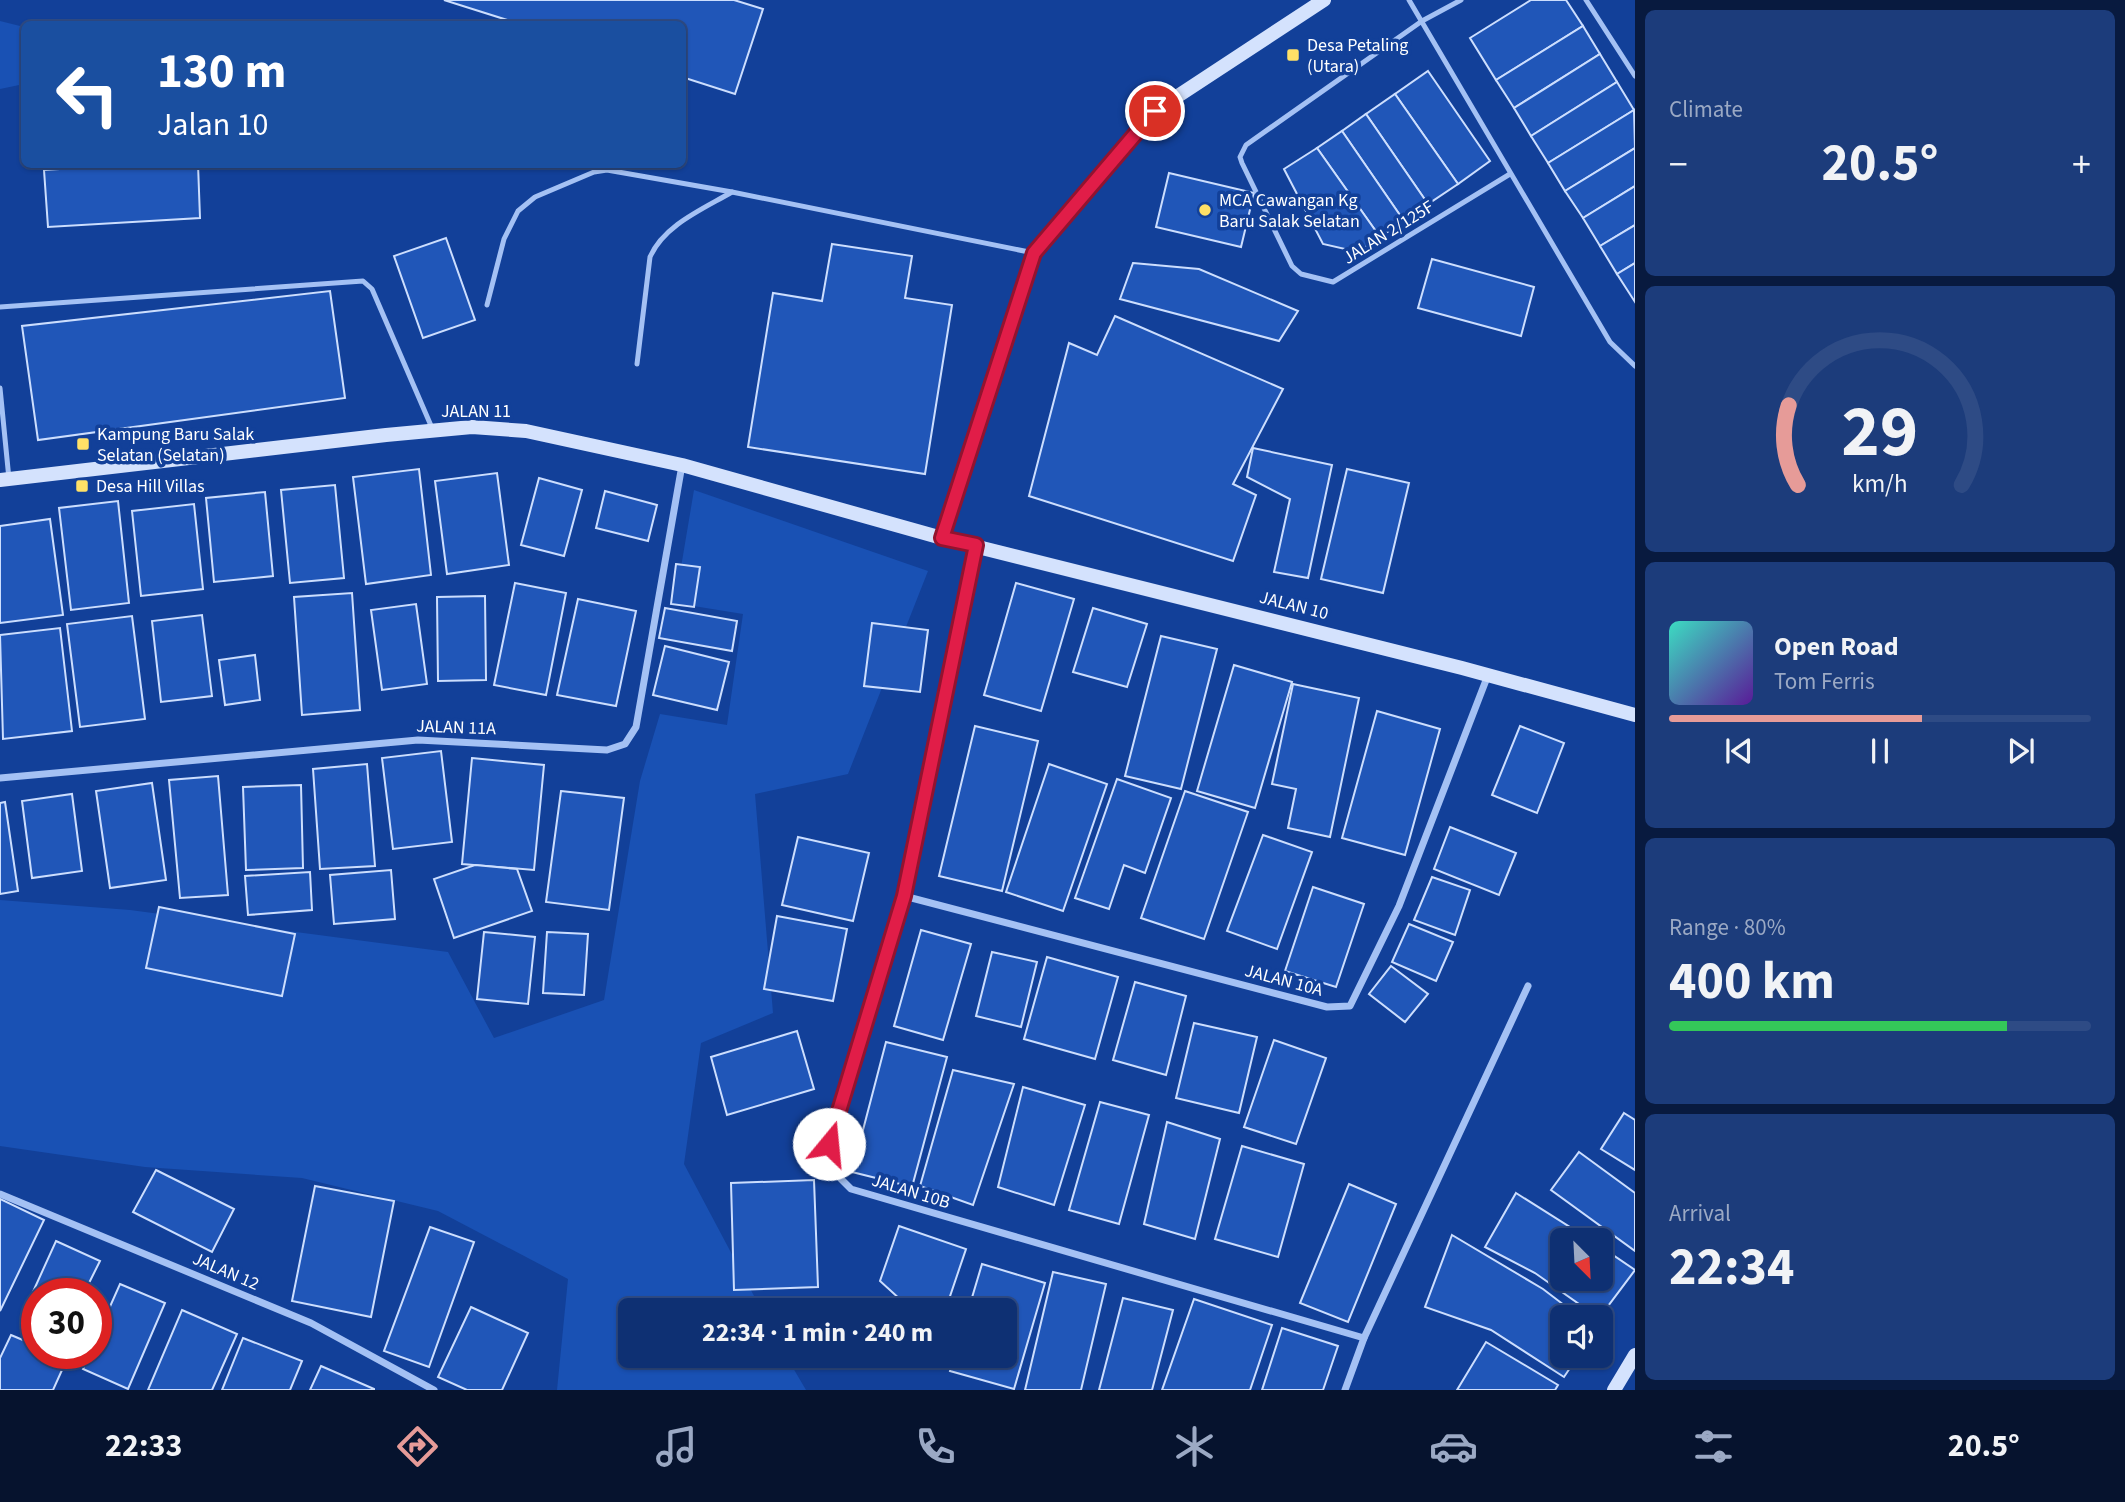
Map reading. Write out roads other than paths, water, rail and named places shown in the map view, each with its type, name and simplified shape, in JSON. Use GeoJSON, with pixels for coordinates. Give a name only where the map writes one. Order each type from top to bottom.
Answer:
{"type":"FeatureCollection","features":[{"type":"Feature","properties":{"kind":"street"},"geometry":{"type":"LineString","coordinates":[[942,538],[1034,253],[1155,111],[1324,0]]}},
{"type":"Feature","properties":{"kind":"street","name":"JALAN 11"},"geometry":{"type":"LineString","coordinates":[[4,480],[472,427],[526,431],[682,465],[942,538]]}},
{"type":"Feature","properties":{"kind":"street","name":"JALAN 11A"},"geometry":{"type":"LineString","coordinates":[[0,778],[418,740],[607,750],[625,744],[636,727],[682,465]]}},
{"type":"Feature","properties":{"kind":"street","name":"JALAN 10"},"geometry":{"type":"LineString","coordinates":[[942,538],[1488,675],[1635,715]]}},
{"type":"Feature","properties":{"kind":"street","name":"JALAN 10B"},"geometry":{"type":"LineString","coordinates":[[976,545],[904,896],[829,1144],[829,1167],[851,1189],[1364,1338]]}},
{"type":"Feature","properties":{"kind":"street","name":"JALAN 10A"},"geometry":{"type":"LineString","coordinates":[[904,896],[1327,1007],[1350,1006],[1399,906],[1488,675]]}},
{"type":"Feature","properties":{"kind":"street"},"geometry":{"type":"LineString","coordinates":[[1345,1390],[1364,1338],[1528,986]]}},
{"type":"Feature","properties":{"kind":"street","name":"JALAN 12"},"geometry":{"type":"LineString","coordinates":[[0,1194],[312,1323],[434,1390]]}},
{"type":"Feature","properties":{"kind":"street"},"geometry":{"type":"LineString","coordinates":[[1614,1390],[1635,1354]]}},
{"type":"Feature","properties":{"kind":"lane"},"geometry":{"type":"LineString","coordinates":[[1409,0],[1610,342],[1635,366]]}},
{"type":"Feature","properties":{"kind":"lane","name":"JALAN 2/125F"},"geometry":{"type":"LineString","coordinates":[[1461,0],[1422,22],[1242,150],[1242,163],[1292,266],[1301,274],[1327,281],[1338,280],[1510,174]]}},
{"type":"Feature","properties":{"kind":"lane"},"geometry":{"type":"LineString","coordinates":[[1586,0],[1635,76]]}},
{"type":"Feature","properties":{"kind":"lane"},"geometry":{"type":"LineString","coordinates":[[488,305],[504,239],[518,211],[535,197],[594,172],[607,170],[732,192],[1034,253]]}},
{"type":"Feature","properties":{"kind":"lane"},"geometry":{"type":"LineString","coordinates":[[637,365],[650,257],[656,242],[732,192]]}},
{"type":"Feature","properties":{"kind":"lane"},"geometry":{"type":"LineString","coordinates":[[0,307],[363,281],[372,289],[433,431]]}},
{"type":"Feature","properties":{"kind":"lane"},"geometry":{"type":"LineString","coordinates":[[0,388],[4,480]]}},
{"type":"Feature","properties":{"kind":"place","name":"Desa Petaling (Utara)"},"geometry":{"type":"Point","coordinates":[1293,55]}},
{"type":"Feature","properties":{"kind":"place","name":"MCA Cawangan Kg Baru Salak Selatan"},"geometry":{"type":"Point","coordinates":[1205,210]}},
{"type":"Feature","properties":{"kind":"place","name":"Kampung Baru Salak Selatan (Selatan)"},"geometry":{"type":"Point","coordinates":[83,444]}},
{"type":"Feature","properties":{"kind":"place","name":"Desa Hill Villas"},"geometry":{"type":"Point","coordinates":[82,486]}}]}
